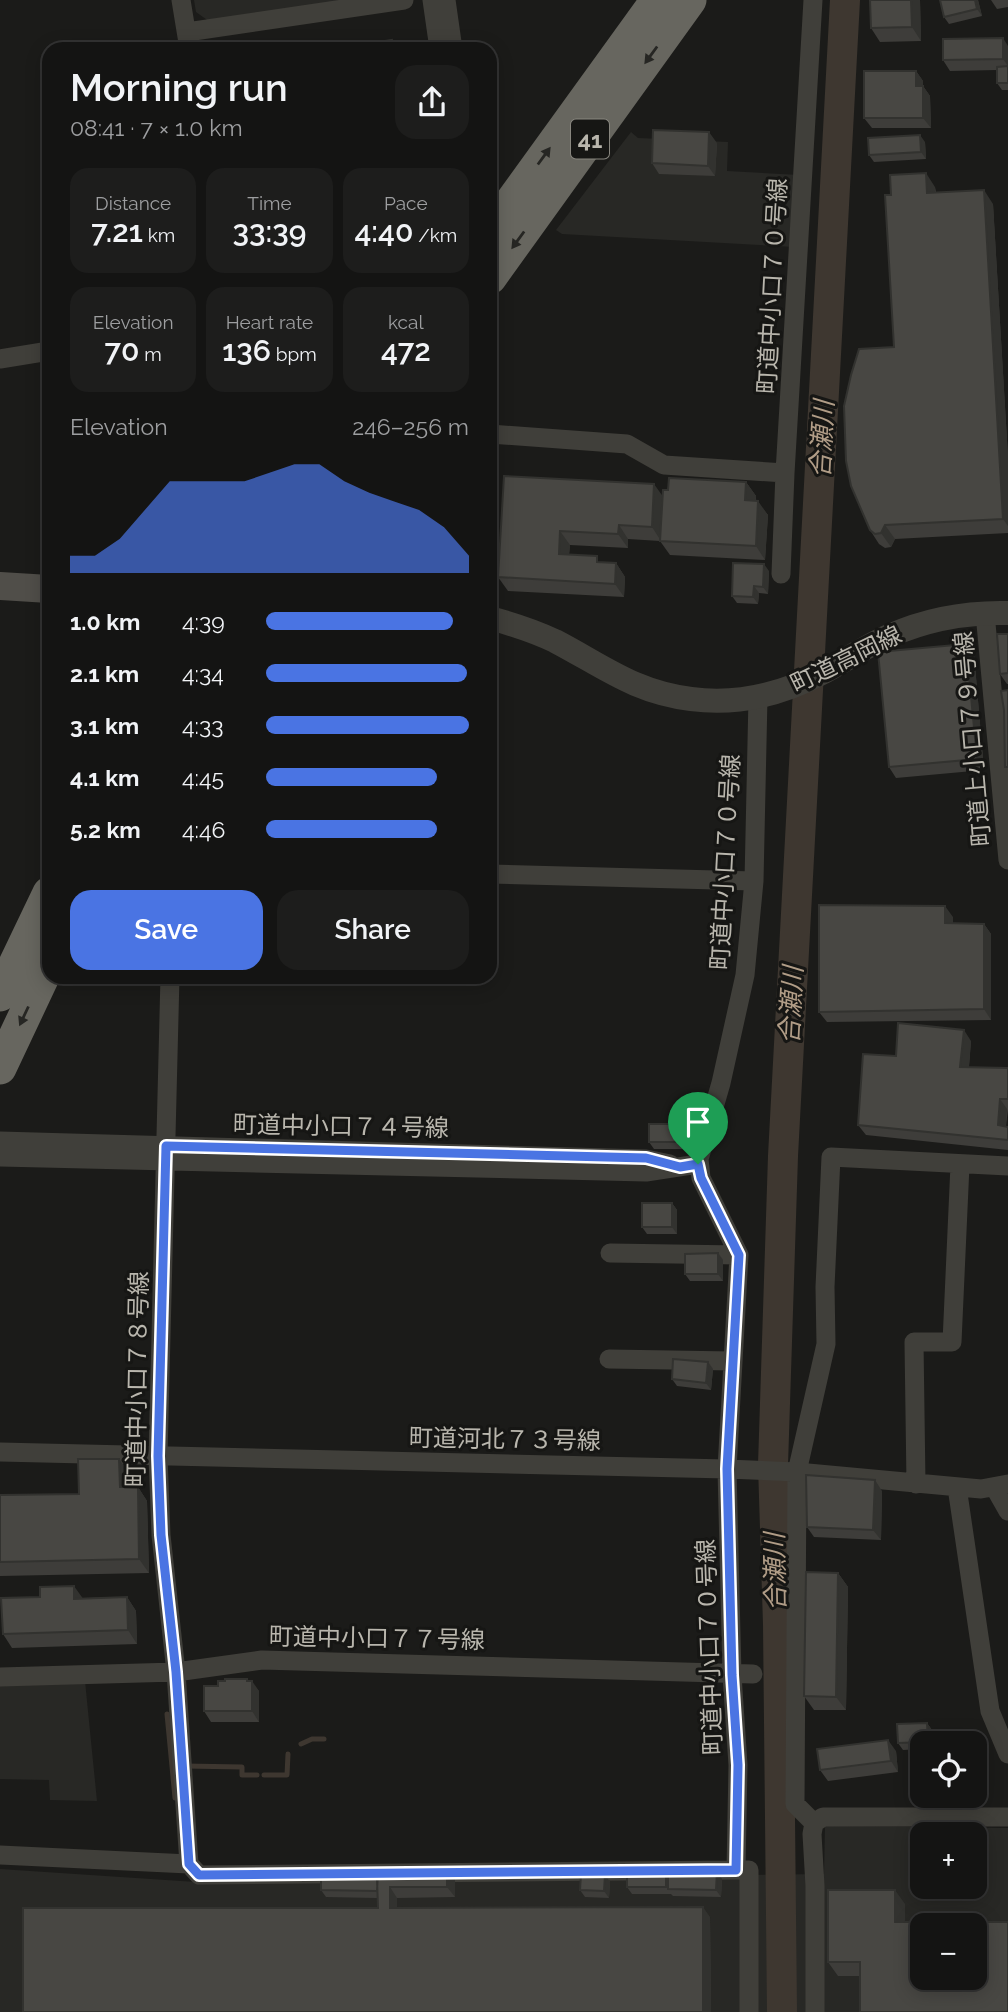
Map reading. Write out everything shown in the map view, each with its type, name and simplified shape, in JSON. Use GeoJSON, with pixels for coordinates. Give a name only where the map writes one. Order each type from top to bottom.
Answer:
{"type":"FeatureCollection","features":[{"type":"Feature","properties":{"kind":"highway","name":"41"},"geometry":{"type":"LineString","coordinates":[[497,221],[657,0]]}},
{"type":"Feature","properties":{"kind":"highway","name":"41"},"geometry":{"type":"LineString","coordinates":[[497,268],[691,0]]}},
{"type":"Feature","properties":{"kind":"highway"},"geometry":{"type":"LineString","coordinates":[[0,995],[42,908]]}},
{"type":"Feature","properties":{"kind":"highway"},"geometry":{"type":"LineString","coordinates":[[0,1068],[42,979]]}},
{"type":"Feature","properties":{"kind":"main road"},"geometry":{"type":"LineString","coordinates":[[0,586],[42,589]]}},
{"type":"Feature","properties":{"kind":"street"},"geometry":{"type":"LineString","coordinates":[[181,0],[188,41],[404,0]]}},
{"type":"Feature","properties":{"kind":"street"},"geometry":{"type":"LineString","coordinates":[[432,0],[438,42]]}},
{"type":"Feature","properties":{"kind":"street"},"geometry":{"type":"LineString","coordinates":[[446,0],[452,42]]}},
{"type":"Feature","properties":{"kind":"street","name":"町道中小口７０号線"},"geometry":{"type":"LineString","coordinates":[[781,574],[813,0]]}},
{"type":"Feature","properties":{"kind":"street"},"geometry":{"type":"LineString","coordinates":[[0,359],[42,352]]}},
{"type":"Feature","properties":{"kind":"street"},"geometry":{"type":"LineString","coordinates":[[497,435],[627,444],[664,465],[785,473]]}},
{"type":"Feature","properties":{"kind":"street","name":"町道高岡線"},"geometry":{"type":"LineString","coordinates":[[497,620],[544,636],[612,675],[646,689],[690,699],[714,701],[758,697],[782,690],[906,629],[937,620],[996,613]]}},
{"type":"Feature","properties":{"kind":"street","name":"町道上小口７９号線"},"geometry":{"type":"LineString","coordinates":[[996,613],[1008,860]]}},
{"type":"Feature","properties":{"kind":"street","name":"町道中小口７０号線"},"geometry":{"type":"LineString","coordinates":[[736,1870],[738,1765],[732,1675],[727,1469],[739,1255],[701,1178],[689,1165],[721,1083],[745,975],[754,881],[758,697]]}},
{"type":"Feature","properties":{"kind":"street"},"geometry":{"type":"LineString","coordinates":[[497,874],[754,881]]}},
{"type":"Feature","properties":{"kind":"street","name":"町道中小口７８号線"},"geometry":{"type":"LineString","coordinates":[[170,984],[158,1456],[161,1535],[176,1672],[189,1864]]}},
{"type":"Feature","properties":{"kind":"street","name":"町道中小口７４号線"},"geometry":{"type":"LineString","coordinates":[[0,1141],[166,1154]]}},
{"type":"Feature","properties":{"kind":"street","name":"町道中小口７４号線"},"geometry":{"type":"LineString","coordinates":[[0,1157],[166,1154],[646,1158],[689,1165]]}},
{"type":"Feature","properties":{"kind":"street"},"geometry":{"type":"LineString","coordinates":[[814,1823],[795,1804],[794,1472],[826,1344],[825,1287],[831,1157],[1008,1166]]}},
{"type":"Feature","properties":{"kind":"street"},"geometry":{"type":"LineString","coordinates":[[916,1484],[914,1342],[952,1342],[960,1165]]}},
{"type":"Feature","properties":{"kind":"street"},"geometry":{"type":"LineString","coordinates":[[610,1253],[739,1255]]}},
{"type":"Feature","properties":{"kind":"street"},"geometry":{"type":"LineString","coordinates":[[609,1359],[733,1361]]}},
{"type":"Feature","properties":{"kind":"street","name":"町道河北７３号線"},"geometry":{"type":"LineString","coordinates":[[0,1452],[727,1469],[794,1472],[957,1487],[1002,1486]]}},
{"type":"Feature","properties":{"kind":"street"},"geometry":{"type":"LineString","coordinates":[[1002,1486],[1008,1511]]}},
{"type":"Feature","properties":{"kind":"street"},"geometry":{"type":"LineString","coordinates":[[957,1487],[1008,1754]]}},
{"type":"Feature","properties":{"kind":"street","name":"町道中小口７７号線"},"geometry":{"type":"LineString","coordinates":[[0,1677],[176,1672],[262,1660],[753,1674]]}},
{"type":"Feature","properties":{"kind":"street"},"geometry":{"type":"LineString","coordinates":[[815,2012],[814,1823],[824,1817],[1008,1817]]}},
{"type":"Feature","properties":{"kind":"street"},"geometry":{"type":"LineString","coordinates":[[0,1855],[189,1864],[199,1875],[749,1870],[749,2012]]}},
{"type":"Feature","properties":{"kind":"shaded area"},"geometry":{"type":"Polygon","coordinates":[[[194,0],[363,0],[210,22],[196,12],[194,0]]]}},
{"type":"Feature","properties":{"kind":"shaded area"},"geometry":{"type":"Polygon","coordinates":[[[631,132],[638,138],[728,142],[727,171],[799,175],[795,247],[562,234],[556,230],[631,132]]]}},
{"type":"Feature","properties":{"kind":"shaded area"},"geometry":{"type":"Polygon","coordinates":[[[85,1681],[97,1801],[50,1800],[49,1780],[0,1779],[0,1683],[85,1681]]]}},
{"type":"Feature","properties":{"kind":"shaded area"},"geometry":{"type":"Polygon","coordinates":[[[825,1826],[910,1827],[910,1899],[987,1899],[987,1828],[1008,1828],[1008,2012],[0,2012],[0,1869],[196,1882],[824,1874],[825,1826]]]}},
{"type":"Feature","properties":{"kind":"building"},"geometry":{"type":"Polygon","coordinates":[[[870,0],[911,0],[912,27],[871,28],[870,0]]]}},
{"type":"Feature","properties":{"kind":"building"},"geometry":{"type":"Polygon","coordinates":[[[940,0],[975,0],[977,9],[944,17],[940,0]]]}},
{"type":"Feature","properties":{"kind":"building"},"geometry":{"type":"Polygon","coordinates":[[[1003,38],[1003,59],[943,60],[943,39],[1003,38]]]}},
{"type":"Feature","properties":{"kind":"building"},"geometry":{"type":"Polygon","coordinates":[[[1008,66],[1008,83],[997,83],[997,67],[1008,66]]]}},
{"type":"Feature","properties":{"kind":"building"},"geometry":{"type":"Polygon","coordinates":[[[864,71],[916,71],[916,86],[923,86],[923,118],[864,118],[864,71]]]}},
{"type":"Feature","properties":{"kind":"building"},"geometry":{"type":"Polygon","coordinates":[[[653,130],[709,132],[708,166],[652,163],[653,130]]]}},
{"type":"Feature","properties":{"kind":"building"},"geometry":{"type":"Polygon","coordinates":[[[920,135],[921,152],[869,155],[868,138],[920,135]]]}},
{"type":"Feature","properties":{"kind":"building"},"geometry":{"type":"Polygon","coordinates":[[[926,173],[927,193],[984,190],[1003,519],[885,525],[881,533],[875,534],[870,530],[851,486],[846,461],[844,406],[859,349],[894,347],[885,195],[891,195],[890,175],[926,173]]]}},
{"type":"Feature","properties":{"kind":"building"},"geometry":{"type":"Polygon","coordinates":[[[504,476],[654,484],[652,527],[619,525],[618,534],[560,531],[559,554],[597,556],[597,562],[616,563],[615,584],[498,577],[504,476]]]}},
{"type":"Feature","properties":{"kind":"building"},"geometry":{"type":"Polygon","coordinates":[[[669,478],[746,482],[745,500],[758,501],[756,546],[660,541],[663,490],[668,490],[669,478]]]}},
{"type":"Feature","properties":{"kind":"building"},"geometry":{"type":"Polygon","coordinates":[[[733,563],[764,564],[763,587],[754,586],[753,597],[732,596],[733,563]]]}},
{"type":"Feature","properties":{"kind":"building"},"geometry":{"type":"Polygon","coordinates":[[[997,634],[1008,634],[1008,673],[1000,674],[997,634]]]}},
{"type":"Feature","properties":{"kind":"building"},"geometry":{"type":"Polygon","coordinates":[[[966,644],[977,759],[889,767],[878,652],[966,644]]]}},
{"type":"Feature","properties":{"kind":"building"},"geometry":{"type":"Polygon","coordinates":[[[1008,690],[1008,767],[1005,767],[1001,691],[1008,690]]]}},
{"type":"Feature","properties":{"kind":"building"},"geometry":{"type":"Polygon","coordinates":[[[819,905],[945,906],[945,923],[984,924],[984,1009],[819,1012],[819,905]]]}},
{"type":"Feature","properties":{"kind":"building"},"geometry":{"type":"Polygon","coordinates":[[[898,1023],[964,1030],[960,1067],[1008,1068],[1008,1099],[1000,1099],[998,1125],[1008,1127],[1008,1140],[858,1125],[863,1054],[896,1056],[898,1023]]]}},
{"type":"Feature","properties":{"kind":"building"},"geometry":{"type":"Polygon","coordinates":[[[649,1124],[687,1124],[687,1142],[649,1142],[649,1124]]]}},
{"type":"Feature","properties":{"kind":"building"},"geometry":{"type":"Polygon","coordinates":[[[642,1203],[672,1203],[672,1227],[642,1227],[642,1203]]]}},
{"type":"Feature","properties":{"kind":"building"},"geometry":{"type":"Polygon","coordinates":[[[718,1253],[718,1274],[685,1274],[685,1254],[718,1253]]]}},
{"type":"Feature","properties":{"kind":"building"},"geometry":{"type":"Polygon","coordinates":[[[673,1359],[708,1362],[706,1383],[672,1379],[673,1359]]]}},
{"type":"Feature","properties":{"kind":"building"},"geometry":{"type":"Polygon","coordinates":[[[78,1459],[119,1459],[120,1487],[138,1487],[139,1559],[0,1562],[0,1495],[79,1494],[78,1459]]]}},
{"type":"Feature","properties":{"kind":"building"},"geometry":{"type":"Polygon","coordinates":[[[806,1475],[875,1480],[873,1530],[807,1527],[806,1475]]]}},
{"type":"Feature","properties":{"kind":"building"},"geometry":{"type":"Polygon","coordinates":[[[806,1572],[838,1573],[836,1697],[804,1696],[806,1572]]]}},
{"type":"Feature","properties":{"kind":"building"},"geometry":{"type":"Polygon","coordinates":[[[74,1586],[74,1599],[127,1597],[128,1630],[3,1634],[1,1598],[40,1597],[40,1587],[74,1586]]]}},
{"type":"Feature","properties":{"kind":"building"},"geometry":{"type":"Polygon","coordinates":[[[218,1681],[252,1681],[252,1711],[204,1711],[204,1686],[218,1686],[218,1681]]]}},
{"type":"Feature","properties":{"kind":"building"},"geometry":{"type":"Polygon","coordinates":[[[927,1723],[927,1731],[910,1731],[910,1743],[898,1743],[897,1724],[927,1723]]]}},
{"type":"Feature","properties":{"kind":"building"},"geometry":{"type":"Polygon","coordinates":[[[888,1740],[891,1761],[820,1770],[817,1749],[888,1740]]]}},
{"type":"Feature","properties":{"kind":"building"},"geometry":{"type":"Polygon","coordinates":[[[447,1867],[447,1887],[390,1887],[390,1908],[703,1907],[703,2012],[23,2012],[23,1908],[378,1908],[377,1879],[388,1878],[388,1868],[447,1867]]]}},
{"type":"Feature","properties":{"kind":"building"},"geometry":{"type":"Polygon","coordinates":[[[321,1871],[378,1872],[377,1891],[321,1890],[321,1871]]]}},
{"type":"Feature","properties":{"kind":"building"},"geometry":{"type":"Polygon","coordinates":[[[666,1871],[666,1887],[627,1887],[627,1872],[666,1871]]]}},
{"type":"Feature","properties":{"kind":"building"},"geometry":{"type":"Polygon","coordinates":[[[668,1871],[717,1871],[716,1890],[668,1889],[668,1871]]]}},
{"type":"Feature","properties":{"kind":"building"},"geometry":{"type":"Polygon","coordinates":[[[581,1874],[605,1875],[604,1891],[580,1890],[581,1874]]]}},
{"type":"Feature","properties":{"kind":"building"},"geometry":{"type":"Polygon","coordinates":[[[828,1890],[895,1890],[895,1922],[910,1922],[910,1990],[987,1990],[987,1922],[1008,1922],[1008,2012],[860,2012],[860,1962],[828,1962],[828,1890]]]}},
{"type":"Feature","properties":{"kind":"waterway","name":"合瀬川"},"geometry":{"type":"LineString","coordinates":[[782,2012],[778,1624],[773,1465],[783,1156],[845,0]]}},
{"type":"Feature","properties":{"kind":"waterway"},"geometry":{"type":"LineString","coordinates":[[167,1714],[175,1798]]}},
{"type":"Feature","properties":{"kind":"waterway"},"geometry":{"type":"LineString","coordinates":[[301,1744],[312,1739],[324,1739]]}},
{"type":"Feature","properties":{"kind":"waterway"},"geometry":{"type":"LineString","coordinates":[[264,1775],[287,1775],[288,1754]]}},
{"type":"Feature","properties":{"kind":"waterway"},"geometry":{"type":"LineString","coordinates":[[185,1766],[242,1767],[242,1775],[257,1775]]}},
{"type":"Feature","properties":{"kind":"route"},"geometry":{"type":"LineString","coordinates":[[166,1146],[646,1158],[680,1167],[698,1164],[701,1178],[739,1255],[727,1469],[732,1675],[738,1765],[736,1870],[199,1875],[189,1864],[176,1672],[161,1535],[158,1456],[166,1146]]}}]}
